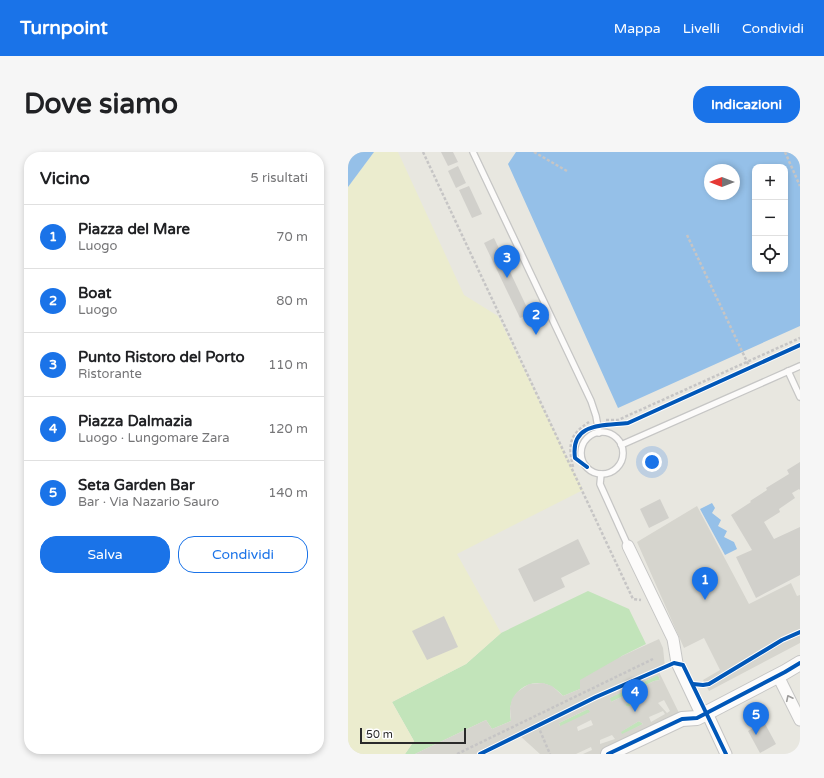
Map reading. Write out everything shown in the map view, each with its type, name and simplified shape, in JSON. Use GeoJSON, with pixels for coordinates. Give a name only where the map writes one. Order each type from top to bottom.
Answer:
{"type":"FeatureCollection","features":[{"type":"Feature","properties":{"kind":"street"},"geometry":{"type":"LineString","coordinates":[[628,546],[673,639],[679,667],[726,754]]}},
{"type":"Feature","properties":{"kind":"street"},"geometry":{"type":"LineString","coordinates":[[612,753],[682,719],[698,718],[800,663]]}},
{"type":"Feature","properties":{"kind":"street"},"geometry":{"type":"LineString","coordinates":[[778,676],[800,720]]}},
{"type":"Feature","properties":{"kind":"lane"},"geometry":{"type":"LineString","coordinates":[[473,152],[591,401],[599,433]]}},
{"type":"Feature","properties":{"kind":"lane"},"geometry":{"type":"LineString","coordinates":[[621,445],[800,366]]}},
{"type":"Feature","properties":{"kind":"lane"},"geometry":{"type":"LineString","coordinates":[[788,371],[800,397]]}},
{"type":"Feature","properties":{"kind":"lane"},"geometry":{"type":"LineString","coordinates":[[599,433],[613,435],[621,445],[623,458],[616,469],[610,472],[601,474],[592,471],[587,467],[581,455],[582,449],[589,438],[599,433]]}},
{"type":"Feature","properties":{"kind":"lane"},"geometry":{"type":"LineString","coordinates":[[601,474],[600,484],[628,546]]}},
{"type":"Feature","properties":{"kind":"path"},"geometry":{"type":"LineString","coordinates":[[423,152],[633,598],[639,600]]}},
{"type":"Feature","properties":{"kind":"path"},"geometry":{"type":"LineString","coordinates":[[534,152],[567,171]]}},
{"type":"Feature","properties":{"kind":"path"},"geometry":{"type":"LineString","coordinates":[[785,152],[800,186]]}},
{"type":"Feature","properties":{"kind":"path"},"geometry":{"type":"LineString","coordinates":[[687,235],[750,368]]}},
{"type":"Feature","properties":{"kind":"path"},"geometry":{"type":"LineString","coordinates":[[587,467],[575,458],[574,449],[578,438],[587,429],[597,423],[618,420],[800,338]]}},
{"type":"Feature","properties":{"kind":"path"},"geometry":{"type":"LineString","coordinates":[[743,371],[756,365]]}},
{"type":"Feature","properties":{"kind":"path"},"geometry":{"type":"LineString","coordinates":[[574,474],[570,450],[572,438],[576,431],[589,422],[621,424]]}},
{"type":"Feature","properties":{"kind":"path"},"geometry":{"type":"LineString","coordinates":[[457,754],[653,659]]}},
{"type":"Feature","properties":{"kind":"path"},"geometry":{"type":"LineString","coordinates":[[532,729],[544,723]]}},
{"type":"Feature","properties":{"kind":"path"},"geometry":{"type":"LineString","coordinates":[[538,726],[550,754]]}},
{"type":"Feature","properties":{"kind":"shaded area"},"geometry":{"type":"Polygon","coordinates":[[[697,506],[749,604],[791,583],[797,596],[800,595],[800,643],[709,691],[703,680],[720,670],[704,638],[684,648],[637,542],[697,506]]]}},
{"type":"Feature","properties":{"kind":"shaded area"},"geometry":{"type":"Polygon","coordinates":[[[588,591],[629,609],[646,644],[622,656],[580,689],[563,696],[554,688],[545,684],[535,683],[526,686],[519,691],[513,699],[510,709],[511,721],[492,729],[486,720],[415,754],[405,754],[414,741],[392,702],[466,664],[501,633],[588,591]]]}},
{"type":"Feature","properties":{"kind":"shaded area"},"geometry":{"type":"Polygon","coordinates":[[[659,639],[663,648],[665,667],[658,670],[682,719],[608,754],[583,754],[592,750],[591,747],[576,754],[540,754],[519,735],[480,754],[415,754],[486,720],[492,729],[511,721],[510,708],[512,699],[517,692],[529,684],[543,683],[552,686],[563,696],[580,689],[580,680],[622,656],[659,639]],[[658,675],[610,698],[611,702],[654,681],[660,680],[658,675]],[[642,695],[625,705],[628,707],[643,699],[642,695]],[[664,700],[658,703],[667,713],[670,711],[664,700]],[[588,709],[559,723],[560,726],[590,712],[588,709]],[[663,711],[649,717],[651,722],[665,714],[663,711]],[[591,720],[577,727],[578,731],[593,725],[591,720]],[[639,721],[621,732],[622,734],[643,724],[639,721]],[[612,735],[600,740],[600,744],[615,739],[612,735]]]}},
{"type":"Feature","properties":{"kind":"shaded area"},"geometry":{"type":"Polygon","coordinates":[[[658,675],[660,680],[654,681],[611,702],[609,698],[658,675]]]}},
{"type":"Feature","properties":{"kind":"shaded area"},"geometry":{"type":"Polygon","coordinates":[[[642,695],[644,699],[628,707],[624,705],[642,695]]]}},
{"type":"Feature","properties":{"kind":"shaded area"},"geometry":{"type":"Polygon","coordinates":[[[588,709],[591,712],[560,727],[559,723],[588,709]]]}},
{"type":"Feature","properties":{"kind":"shaded area"},"geometry":{"type":"Polygon","coordinates":[[[639,721],[643,724],[622,735],[620,732],[639,721]]]}},
{"type":"Feature","properties":{"kind":"sand"},"geometry":{"type":"Polygon","coordinates":[[[374,152],[398,152],[464,295],[498,316],[583,490],[457,554],[501,633],[466,664],[392,702],[414,741],[405,754],[348,754],[348,187],[374,152]]]}},
{"type":"Feature","properties":{"kind":"water"},"geometry":{"type":"Polygon","coordinates":[[[348,152],[374,152],[348,187],[348,152]]]}},
{"type":"Feature","properties":{"kind":"water"},"geometry":{"type":"Polygon","coordinates":[[[516,152],[800,152],[800,326],[618,408],[508,164],[516,152]]]}},
{"type":"Feature","properties":{"kind":"water"},"geometry":{"type":"Polygon","coordinates":[[[712,503],[715,508],[712,513],[721,520],[718,526],[727,531],[724,537],[734,542],[737,549],[725,555],[700,509],[712,503]]]}},
{"type":"Feature","properties":{"kind":"building"},"geometry":{"type":"Polygon","coordinates":[[[441,152],[453,152],[458,162],[448,166],[441,152]]]}},
{"type":"Feature","properties":{"kind":"building"},"geometry":{"type":"Polygon","coordinates":[[[458,166],[466,183],[456,188],[448,171],[458,166]]]}},
{"type":"Feature","properties":{"kind":"building"},"geometry":{"type":"Polygon","coordinates":[[[469,186],[482,214],[472,218],[459,190],[469,186]]]}},
{"type":"Feature","properties":{"kind":"building"},"geometry":{"type":"Polygon","coordinates":[[[494,238],[530,314],[520,318],[484,243],[494,238]]]}},
{"type":"Feature","properties":{"kind":"building"},"geometry":{"type":"Polygon","coordinates":[[[800,462],[800,490],[799,489],[792,493],[795,498],[779,509],[780,512],[764,522],[774,539],[800,527],[800,575],[756,598],[736,557],[752,550],[731,515],[767,490],[766,488],[789,474],[787,470],[800,462]]]}},
{"type":"Feature","properties":{"kind":"building"},"geometry":{"type":"Polygon","coordinates":[[[660,499],[669,518],[649,528],[640,509],[660,499]]]}},
{"type":"Feature","properties":{"kind":"building"},"geometry":{"type":"Polygon","coordinates":[[[578,539],[590,564],[561,578],[565,587],[534,602],[518,569],[578,539]]]}},
{"type":"Feature","properties":{"kind":"building"},"geometry":{"type":"Polygon","coordinates":[[[444,616],[458,647],[427,660],[412,631],[444,616]]]}},
{"type":"Feature","properties":{"kind":"building"},"geometry":{"type":"Polygon","coordinates":[[[764,722],[776,744],[760,753],[748,731],[764,722]]]}},
{"type":"Feature","properties":{"kind":"cycle path"},"geometry":{"type":"LineString","coordinates":[[587,467],[575,458],[575,446],[578,438],[583,432],[590,428],[599,426],[628,423],[800,345]]}},
{"type":"Feature","properties":{"kind":"cycle path"},"geometry":{"type":"LineString","coordinates":[[693,684],[709,684],[782,640],[800,632]]}},
{"type":"Feature","properties":{"kind":"cycle path"},"geometry":{"type":"LineString","coordinates":[[480,754],[596,697],[674,663],[683,665],[726,754]]}},
{"type":"Feature","properties":{"kind":"cycle path"},"geometry":{"type":"LineString","coordinates":[[608,754],[682,719],[697,718],[800,663]]}},
{"type":"Feature","properties":{"kind":"place","name":"Punto Ristoro del Porto"},"geometry":{"type":"Point","coordinates":[507,278]}},
{"type":"Feature","properties":{"kind":"place","name":"Boat"},"geometry":{"type":"Point","coordinates":[536,335]}},
{"type":"Feature","properties":{"kind":"place","name":"Piazza del Mare"},"geometry":{"type":"Point","coordinates":[705,600]}},
{"type":"Feature","properties":{"kind":"place","name":"Piazza Dalmazia"},"geometry":{"type":"Point","coordinates":[635,712]}},
{"type":"Feature","properties":{"kind":"place","name":"Seta Garden Bar"},"geometry":{"type":"Point","coordinates":[756,735]}}]}
